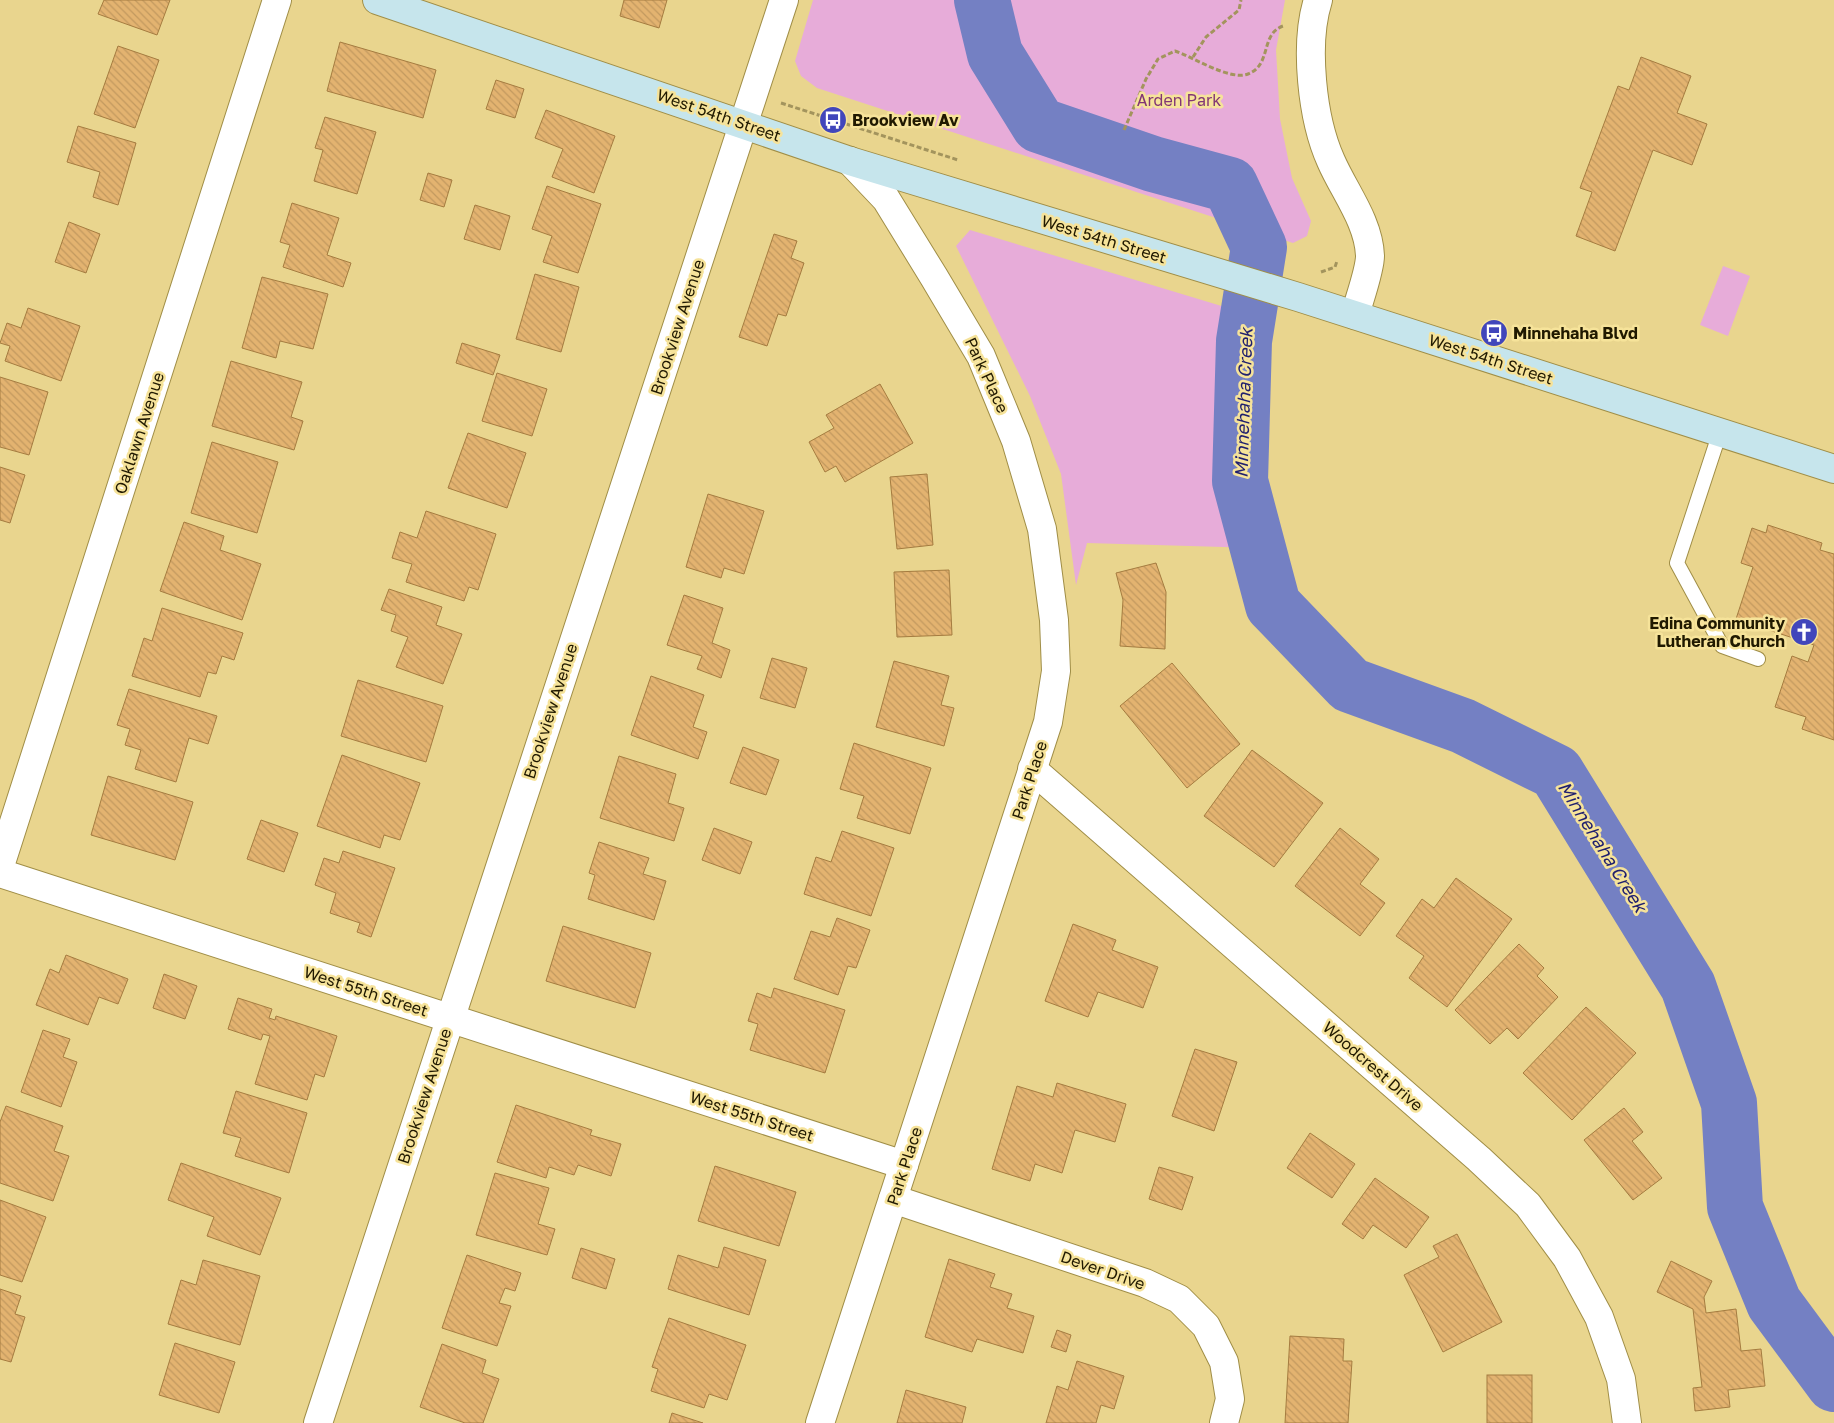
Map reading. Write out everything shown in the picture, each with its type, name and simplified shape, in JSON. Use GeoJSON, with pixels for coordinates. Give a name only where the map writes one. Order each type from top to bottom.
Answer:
{"type":"FeatureCollection","features":[{"type":"Feature","properties":{"kind":"street","name":"Oaklawn Avenue"},"geometry":{"type":"LineString","coordinates":[[0,866],[278,0]]}},
{"type":"Feature","properties":{"kind":"street","name":"West 54th Street"},"geometry":{"type":"LineString","coordinates":[[377,0],[850,160],[1298,297],[1834,469]]}},
{"type":"Feature","properties":{"kind":"street","name":"Brookview Avenue"},"geometry":{"type":"LineString","coordinates":[[318,1423],[449,1018],[784,0]]}},
{"type":"Feature","properties":{"kind":"street"},"geometry":{"type":"LineString","coordinates":[[1318,0],[1310,37],[1313,96],[1330,159],[1367,233],[1370,258],[1355,315]]}},
{"type":"Feature","properties":{"kind":"street","name":"Park Place"},"geometry":{"type":"LineString","coordinates":[[820,1423],[1048,722],[1056,671],[1054,620],[1042,529],[1016,441],[981,356],[886,199],[850,160]]}},
{"type":"Feature","properties":{"kind":"street","name":"Woodcrest Drive"},"geometry":{"type":"LineString","coordinates":[[1032,769],[1472,1153],[1528,1205],[1567,1258],[1599,1317],[1621,1379],[1627,1423]]}},
{"type":"Feature","properties":{"kind":"street","name":"West 55th Street"},"geometry":{"type":"LineString","coordinates":[[0,873],[904,1165]]}},
{"type":"Feature","properties":{"kind":"street","name":"Dever Drive"},"geometry":{"type":"LineString","coordinates":[[893,1199],[1145,1283],[1179,1299],[1206,1326],[1224,1362],[1230,1399],[1224,1423]]}},
{"type":"Feature","properties":{"kind":"lane"},"geometry":{"type":"LineString","coordinates":[[1720,432],[1677,563],[1722,646],[1758,659]]}},
{"type":"Feature","properties":{"kind":"path"},"geometry":{"type":"LineString","coordinates":[[1193,57],[1206,38],[1239,10],[1241,0]]}},
{"type":"Feature","properties":{"kind":"path"},"geometry":{"type":"LineString","coordinates":[[1124,130],[1146,79],[1158,59],[1175,51],[1193,57],[1225,73],[1247,75],[1258,68],[1264,58],[1269,36],[1274,29],[1291,26]]}},
{"type":"Feature","properties":{"kind":"green space","name":"Arden Park"},"geometry":{"type":"Polygon","coordinates":[[[813,0],[1285,0],[1276,50],[1280,119],[1292,178],[1311,221],[1307,236],[1293,243],[817,88],[801,76],[795,61],[813,0]]]}},
{"type":"Feature","properties":{"kind":"green space"},"geometry":{"type":"Polygon","coordinates":[[[970,230],[1248,314],[1244,341],[1240,481],[1258,548],[1087,543],[1076,585],[1061,474],[1030,396],[956,246],[970,230]]]}},
{"type":"Feature","properties":{"kind":"green space"},"geometry":{"type":"Polygon","coordinates":[[[1723,266],[1750,276],[1728,336],[1700,325],[1723,266]]]}},
{"type":"Feature","properties":{"kind":"building"},"geometry":{"type":"Polygon","coordinates":[[[104,0],[170,0],[157,35],[98,14],[104,0]]]}},
{"type":"Feature","properties":{"kind":"building"},"geometry":{"type":"Polygon","coordinates":[[[624,0],[667,0],[659,28],[620,16],[624,0]]]}},
{"type":"Feature","properties":{"kind":"building"},"geometry":{"type":"Polygon","coordinates":[[[340,42],[436,70],[423,118],[327,91],[340,42]]]}},
{"type":"Feature","properties":{"kind":"building"},"geometry":{"type":"Polygon","coordinates":[[[118,46],[159,60],[135,128],[94,114],[118,46]]]}},
{"type":"Feature","properties":{"kind":"building"},"geometry":{"type":"Polygon","coordinates":[[[1641,57],[1691,76],[1677,113],[1707,124],[1692,165],[1653,150],[1615,251],[1576,236],[1592,192],[1580,188],[1618,86],[1629,90],[1641,57]]]}},
{"type":"Feature","properties":{"kind":"building"},"geometry":{"type":"Polygon","coordinates":[[[496,80],[524,89],[515,118],[486,109],[496,80]]]}},
{"type":"Feature","properties":{"kind":"building"},"geometry":{"type":"Polygon","coordinates":[[[546,110],[615,136],[594,193],[552,177],[563,149],[535,138],[546,110]]]}},
{"type":"Feature","properties":{"kind":"building"},"geometry":{"type":"Polygon","coordinates":[[[325,117],[376,132],[357,194],[314,181],[323,150],[315,148],[325,117]]]}},
{"type":"Feature","properties":{"kind":"building"},"geometry":{"type":"Polygon","coordinates":[[[78,126],[136,143],[118,205],[93,197],[100,172],[67,162],[78,126]]]}},
{"type":"Feature","properties":{"kind":"building"},"geometry":{"type":"Polygon","coordinates":[[[428,173],[452,180],[444,207],[420,200],[428,173]]]}},
{"type":"Feature","properties":{"kind":"building"},"geometry":{"type":"Polygon","coordinates":[[[547,186],[601,204],[578,273],[543,262],[552,236],[532,229],[547,186]]]}},
{"type":"Feature","properties":{"kind":"building"},"geometry":{"type":"Polygon","coordinates":[[[292,203],[339,218],[327,255],[351,263],[343,287],[283,267],[290,245],[280,242],[292,203]]]}},
{"type":"Feature","properties":{"kind":"building"},"geometry":{"type":"Polygon","coordinates":[[[475,205],[510,216],[500,250],[464,239],[475,205]]]}},
{"type":"Feature","properties":{"kind":"building"},"geometry":{"type":"Polygon","coordinates":[[[69,222],[100,234],[86,273],[55,262],[69,222]]]}},
{"type":"Feature","properties":{"kind":"building"},"geometry":{"type":"Polygon","coordinates":[[[774,234],[797,241],[791,258],[804,263],[786,316],[778,314],[767,346],[739,337],[774,234]]]}},
{"type":"Feature","properties":{"kind":"building"},"geometry":{"type":"Polygon","coordinates":[[[535,274],[579,287],[561,352],[516,339],[535,274]]]}},
{"type":"Feature","properties":{"kind":"building"},"geometry":{"type":"Polygon","coordinates":[[[262,277],[328,294],[313,349],[280,341],[276,358],[242,348],[262,277]]]}},
{"type":"Feature","properties":{"kind":"building"},"geometry":{"type":"Polygon","coordinates":[[[28,308],[80,326],[61,381],[5,361],[10,346],[0,343],[7,323],[21,328],[28,308]]]}},
{"type":"Feature","properties":{"kind":"building"},"geometry":{"type":"Polygon","coordinates":[[[462,343],[500,355],[493,375],[456,363],[462,343]]]}},
{"type":"Feature","properties":{"kind":"building"},"geometry":{"type":"Polygon","coordinates":[[[231,361],[302,382],[291,417],[303,421],[294,450],[212,426],[231,361]]]}},
{"type":"Feature","properties":{"kind":"building"},"geometry":{"type":"Polygon","coordinates":[[[497,373],[547,389],[532,436],[482,421],[497,373]]]}},
{"type":"Feature","properties":{"kind":"building"},"geometry":{"type":"Polygon","coordinates":[[[0,377],[48,392],[29,455],[0,447],[0,377]]]}},
{"type":"Feature","properties":{"kind":"building"},"geometry":{"type":"Polygon","coordinates":[[[880,384],[913,443],[845,482],[836,466],[825,472],[809,442],[834,428],[826,415],[880,384]]]}},
{"type":"Feature","properties":{"kind":"building"},"geometry":{"type":"Polygon","coordinates":[[[468,433],[526,453],[507,508],[448,488],[468,433]]]}},
{"type":"Feature","properties":{"kind":"building"},"geometry":{"type":"Polygon","coordinates":[[[212,442],[278,462],[257,533],[191,513],[212,442]]]}},
{"type":"Feature","properties":{"kind":"building"},"geometry":{"type":"Polygon","coordinates":[[[0,467],[25,475],[10,523],[0,520],[0,467]]]}},
{"type":"Feature","properties":{"kind":"building"},"geometry":{"type":"Polygon","coordinates":[[[927,474],[933,545],[897,549],[890,477],[927,474]]]}},
{"type":"Feature","properties":{"kind":"building"},"geometry":{"type":"Polygon","coordinates":[[[708,494],[764,511],[744,574],[724,568],[721,578],[686,567],[708,494]]]}},
{"type":"Feature","properties":{"kind":"building"},"geometry":{"type":"Polygon","coordinates":[[[426,511],[496,534],[478,590],[469,587],[464,601],[406,582],[412,564],[392,558],[400,532],[417,538],[426,511]]]}},
{"type":"Feature","properties":{"kind":"building"},"geometry":{"type":"Polygon","coordinates":[[[184,522],[224,536],[220,550],[261,564],[242,620],[160,591],[184,522]]]}},
{"type":"Feature","properties":{"kind":"building","name":"Edina Community Lutheran Church"},"geometry":{"type":"Polygon","coordinates":[[[1768,525],[1822,543],[1820,550],[1834,554],[1834,740],[1802,729],[1806,717],[1775,707],[1792,656],[1808,662],[1814,645],[1736,619],[1753,567],[1741,563],[1752,528],[1766,533],[1768,525]]]}},
{"type":"Feature","properties":{"kind":"building"},"geometry":{"type":"Polygon","coordinates":[[[1156,563],[1166,592],[1165,649],[1120,646],[1123,600],[1116,573],[1156,563]]]}},
{"type":"Feature","properties":{"kind":"building"},"geometry":{"type":"Polygon","coordinates":[[[949,570],[952,635],[897,637],[894,572],[949,570]]]}},
{"type":"Feature","properties":{"kind":"building"},"geometry":{"type":"Polygon","coordinates":[[[389,589],[442,607],[436,625],[462,634],[443,684],[396,667],[408,637],[391,631],[396,615],[381,610],[389,589]]]}},
{"type":"Feature","properties":{"kind":"building"},"geometry":{"type":"Polygon","coordinates":[[[684,595],[723,608],[712,643],[730,650],[721,678],[697,669],[702,656],[667,645],[684,595]]]}},
{"type":"Feature","properties":{"kind":"building"},"geometry":{"type":"Polygon","coordinates":[[[162,608],[243,633],[234,660],[222,656],[216,674],[208,672],[200,697],[132,676],[144,638],[152,641],[162,608]]]}},
{"type":"Feature","properties":{"kind":"building"},"geometry":{"type":"Polygon","coordinates":[[[772,658],[807,668],[795,708],[760,698],[772,658]]]}},
{"type":"Feature","properties":{"kind":"building"},"geometry":{"type":"Polygon","coordinates":[[[894,661],[949,676],[941,705],[954,708],[944,746],[876,727],[894,661]]]}},
{"type":"Feature","properties":{"kind":"building"},"geometry":{"type":"Polygon","coordinates":[[[1172,663],[1240,744],[1187,788],[1120,706],[1172,663]]]}},
{"type":"Feature","properties":{"kind":"building"},"geometry":{"type":"Polygon","coordinates":[[[651,676],[704,695],[693,727],[707,732],[698,759],[631,735],[651,676]]]}},
{"type":"Feature","properties":{"kind":"building"},"geometry":{"type":"Polygon","coordinates":[[[358,680],[443,706],[426,762],[341,736],[358,680]]]}},
{"type":"Feature","properties":{"kind":"building"},"geometry":{"type":"Polygon","coordinates":[[[129,689],[217,716],[208,744],[189,738],[176,782],[135,769],[141,750],[125,745],[130,729],[117,725],[129,689]]]}},
{"type":"Feature","properties":{"kind":"building"},"geometry":{"type":"Polygon","coordinates":[[[854,743],[931,768],[910,834],[857,818],[864,796],[840,789],[854,743]]]}},
{"type":"Feature","properties":{"kind":"building"},"geometry":{"type":"Polygon","coordinates":[[[743,747],[779,760],[766,795],[730,783],[743,747]]]}},
{"type":"Feature","properties":{"kind":"building"},"geometry":{"type":"Polygon","coordinates":[[[1252,750],[1323,803],[1274,867],[1204,816],[1252,750]]]}},
{"type":"Feature","properties":{"kind":"building"},"geometry":{"type":"Polygon","coordinates":[[[342,755],[420,783],[400,840],[384,835],[380,848],[317,826],[342,755]]]}},
{"type":"Feature","properties":{"kind":"building"},"geometry":{"type":"Polygon","coordinates":[[[619,756],[676,774],[668,803],[684,808],[674,841],[600,818],[619,756]]]}},
{"type":"Feature","properties":{"kind":"building"},"geometry":{"type":"Polygon","coordinates":[[[108,776],[193,802],[175,860],[91,835],[108,776]]]}},
{"type":"Feature","properties":{"kind":"building"},"geometry":{"type":"Polygon","coordinates":[[[261,820],[298,833],[284,872],[247,859],[261,820]]]}},
{"type":"Feature","properties":{"kind":"building"},"geometry":{"type":"Polygon","coordinates":[[[714,828],[752,842],[740,874],[702,860],[714,828]]]}},
{"type":"Feature","properties":{"kind":"building"},"geometry":{"type":"Polygon","coordinates":[[[1340,828],[1379,859],[1360,884],[1385,903],[1360,936],[1295,886],[1340,828]]]}},
{"type":"Feature","properties":{"kind":"building"},"geometry":{"type":"Polygon","coordinates":[[[842,831],[894,848],[871,916],[804,894],[816,857],[831,862],[842,831]]]}},
{"type":"Feature","properties":{"kind":"building"},"geometry":{"type":"Polygon","coordinates":[[[599,842],[649,858],[643,874],[666,881],[654,920],[588,899],[595,875],[589,873],[599,842]]]}},
{"type":"Feature","properties":{"kind":"building"},"geometry":{"type":"Polygon","coordinates":[[[343,851],[395,868],[371,937],[357,932],[360,923],[330,913],[336,893],[315,885],[324,858],[339,863],[343,851]]]}},
{"type":"Feature","properties":{"kind":"building"},"geometry":{"type":"Polygon","coordinates":[[[1456,878],[1512,919],[1447,1007],[1409,978],[1424,956],[1396,936],[1422,899],[1434,908],[1456,878]]]}},
{"type":"Feature","properties":{"kind":"building"},"geometry":{"type":"Polygon","coordinates":[[[837,918],[870,930],[856,968],[848,966],[838,995],[794,979],[811,931],[830,937],[837,918]]]}},
{"type":"Feature","properties":{"kind":"building"},"geometry":{"type":"Polygon","coordinates":[[[1073,924],[1116,940],[1112,950],[1158,967],[1143,1008],[1098,992],[1088,1017],[1045,1001],[1073,924]]]}},
{"type":"Feature","properties":{"kind":"building"},"geometry":{"type":"Polygon","coordinates":[[[563,926],[651,953],[635,1008],[546,981],[563,926]]]}},
{"type":"Feature","properties":{"kind":"building"},"geometry":{"type":"Polygon","coordinates":[[[1519,944],[1544,968],[1537,976],[1558,997],[1518,1039],[1507,1028],[1490,1044],[1455,1010],[1519,944]]]}},
{"type":"Feature","properties":{"kind":"building"},"geometry":{"type":"Polygon","coordinates":[[[66,955],[128,979],[118,1004],[99,997],[88,1025],[36,1005],[50,969],[59,973],[66,955]]]}},
{"type":"Feature","properties":{"kind":"building"},"geometry":{"type":"Polygon","coordinates":[[[164,974],[197,986],[185,1019],[153,1008],[164,974]]]}},
{"type":"Feature","properties":{"kind":"building"},"geometry":{"type":"Polygon","coordinates":[[[774,988],[845,1010],[825,1073],[750,1050],[758,1024],[748,1021],[757,993],[771,998],[774,988]]]}},
{"type":"Feature","properties":{"kind":"building"},"geometry":{"type":"Polygon","coordinates":[[[238,998],[272,1009],[269,1018],[275,1020],[276,1016],[337,1036],[324,1077],[315,1074],[307,1100],[255,1084],[270,1036],[263,1034],[261,1040],[228,1029],[238,998]]]}},
{"type":"Feature","properties":{"kind":"building"},"geometry":{"type":"Polygon","coordinates":[[[1586,1007],[1636,1053],[1572,1120],[1523,1073],[1586,1007]]]}},
{"type":"Feature","properties":{"kind":"building"},"geometry":{"type":"Polygon","coordinates":[[[43,1030],[70,1039],[63,1057],[77,1062],[61,1107],[21,1092],[43,1030]]]}},
{"type":"Feature","properties":{"kind":"building"},"geometry":{"type":"Polygon","coordinates":[[[1195,1049],[1237,1062],[1214,1131],[1172,1116],[1195,1049]]]}},
{"type":"Feature","properties":{"kind":"building"},"geometry":{"type":"Polygon","coordinates":[[[1057,1083],[1126,1104],[1115,1142],[1075,1130],[1062,1173],[1035,1164],[1030,1181],[992,1169],[1017,1086],[1053,1097],[1057,1083]]]}},
{"type":"Feature","properties":{"kind":"building"},"geometry":{"type":"Polygon","coordinates":[[[236,1091],[307,1113],[289,1173],[235,1156],[241,1138],[223,1133],[236,1091]]]}},
{"type":"Feature","properties":{"kind":"building"},"geometry":{"type":"Polygon","coordinates":[[[516,1105],[592,1130],[590,1135],[621,1144],[611,1176],[578,1165],[574,1175],[549,1167],[546,1178],[497,1162],[516,1105]]]}},
{"type":"Feature","properties":{"kind":"building"},"geometry":{"type":"Polygon","coordinates":[[[6,1106],[63,1126],[54,1151],[69,1156],[53,1201],[0,1183],[0,1122],[6,1106]]]}},
{"type":"Feature","properties":{"kind":"building"},"geometry":{"type":"Polygon","coordinates":[[[1624,1108],[1643,1132],[1632,1141],[1662,1178],[1633,1200],[1584,1140],[1624,1108]]]}},
{"type":"Feature","properties":{"kind":"building"},"geometry":{"type":"Polygon","coordinates":[[[1310,1133],[1355,1164],[1332,1198],[1287,1168],[1310,1133]]]}},
{"type":"Feature","properties":{"kind":"building"},"geometry":{"type":"Polygon","coordinates":[[[181,1163],[281,1198],[260,1255],[207,1236],[214,1217],[168,1200],[181,1163]]]}},
{"type":"Feature","properties":{"kind":"building"},"geometry":{"type":"Polygon","coordinates":[[[715,1166],[796,1192],[779,1246],[698,1221],[715,1166]]]}},
{"type":"Feature","properties":{"kind":"building"},"geometry":{"type":"Polygon","coordinates":[[[1159,1167],[1193,1177],[1182,1210],[1149,1199],[1159,1167]]]}},
{"type":"Feature","properties":{"kind":"building"},"geometry":{"type":"Polygon","coordinates":[[[495,1173],[549,1188],[538,1224],[555,1229],[547,1255],[476,1235],[495,1173]]]}},
{"type":"Feature","properties":{"kind":"building"},"geometry":{"type":"Polygon","coordinates":[[[1375,1178],[1429,1217],[1406,1248],[1373,1225],[1363,1239],[1342,1224],[1375,1178]]]}},
{"type":"Feature","properties":{"kind":"building"},"geometry":{"type":"Polygon","coordinates":[[[0,1200],[46,1217],[22,1282],[0,1275],[0,1200]]]}},
{"type":"Feature","properties":{"kind":"building"},"geometry":{"type":"Polygon","coordinates":[[[1457,1234],[1502,1322],[1443,1352],[1404,1275],[1439,1257],[1433,1246],[1457,1234]]]}},
{"type":"Feature","properties":{"kind":"building"},"geometry":{"type":"Polygon","coordinates":[[[724,1247],[766,1260],[749,1315],[668,1289],[678,1255],[718,1268],[724,1247]]]}},
{"type":"Feature","properties":{"kind":"building"},"geometry":{"type":"Polygon","coordinates":[[[581,1248],[615,1259],[606,1289],[572,1278],[581,1248]]]}},
{"type":"Feature","properties":{"kind":"building"},"geometry":{"type":"Polygon","coordinates":[[[467,1255],[521,1273],[515,1291],[505,1288],[499,1303],[511,1306],[497,1346],[442,1328],[467,1255]]]}},
{"type":"Feature","properties":{"kind":"building"},"geometry":{"type":"Polygon","coordinates":[[[949,1259],[995,1274],[990,1287],[1012,1294],[1007,1308],[1034,1316],[1023,1353],[977,1339],[972,1352],[925,1337],[949,1259]]]}},
{"type":"Feature","properties":{"kind":"building"},"geometry":{"type":"Polygon","coordinates":[[[203,1260],[260,1276],[240,1345],[168,1324],[181,1280],[196,1285],[203,1260]]]}},
{"type":"Feature","properties":{"kind":"building"},"geometry":{"type":"Polygon","coordinates":[[[1671,1261],[1712,1281],[1704,1297],[1706,1313],[1736,1309],[1741,1351],[1761,1349],[1765,1386],[1728,1390],[1730,1407],[1695,1411],[1693,1388],[1702,1387],[1693,1309],[1657,1292],[1671,1261]]]}},
{"type":"Feature","properties":{"kind":"building"},"geometry":{"type":"Polygon","coordinates":[[[0,1289],[21,1296],[15,1314],[25,1317],[11,1362],[0,1359],[0,1289]]]}},
{"type":"Feature","properties":{"kind":"building"},"geometry":{"type":"Polygon","coordinates":[[[669,1318],[746,1345],[727,1400],[709,1394],[704,1408],[651,1391],[658,1369],[652,1367],[669,1318]]]}},
{"type":"Feature","properties":{"kind":"building"},"geometry":{"type":"Polygon","coordinates":[[[1057,1330],[1071,1335],[1066,1352],[1051,1347],[1057,1330]]]}},
{"type":"Feature","properties":{"kind":"building"},"geometry":{"type":"Polygon","coordinates":[[[1290,1336],[1344,1339],[1343,1361],[1352,1361],[1348,1423],[1285,1423],[1290,1336]]]}},
{"type":"Feature","properties":{"kind":"building"},"geometry":{"type":"Polygon","coordinates":[[[175,1343],[235,1362],[219,1413],[159,1395],[175,1343]]]}},
{"type":"Feature","properties":{"kind":"building"},"geometry":{"type":"Polygon","coordinates":[[[442,1344],[486,1360],[482,1373],[499,1379],[483,1423],[465,1423],[420,1407],[442,1344]]]}},
{"type":"Feature","properties":{"kind":"building"},"geometry":{"type":"Polygon","coordinates":[[[1077,1361],[1124,1376],[1114,1409],[1101,1405],[1096,1423],[1046,1423],[1057,1386],[1068,1390],[1077,1361]]]}},
{"type":"Feature","properties":{"kind":"building"},"geometry":{"type":"Polygon","coordinates":[[[1487,1375],[1532,1375],[1532,1423],[1487,1423],[1487,1375]]]}},
{"type":"Feature","properties":{"kind":"building"},"geometry":{"type":"Polygon","coordinates":[[[906,1390],[966,1407],[962,1423],[897,1423],[906,1390]]]}},
{"type":"Feature","properties":{"kind":"building"},"geometry":{"type":"Polygon","coordinates":[[[672,1413],[703,1423],[669,1423],[672,1413]]]}},
{"type":"Feature","properties":{"kind":"waterway","name":"Minnehaha Creek"},"geometry":{"type":"LineString","coordinates":[[982,0],[995,54],[1039,125],[1153,164],[1230,185],[1259,247],[1244,341],[1240,481],[1273,605],[1350,685],[1463,726],[1556,772],[1688,986],[1729,1103],[1735,1207],[1774,1303],[1834,1384]]}},
{"type":"Feature","properties":{"kind":"place","name":"Brookview Av"},"geometry":{"type":"Point","coordinates":[833,120]}},
{"type":"Feature","properties":{"kind":"place","name":"Minnehaha Blvd"},"geometry":{"type":"Point","coordinates":[1494,333]}},
{"type":"Feature","properties":{"kind":"place","name":"Edina Community Lutheran Church"},"geometry":{"type":"Point","coordinates":[1804,632]}}]}
